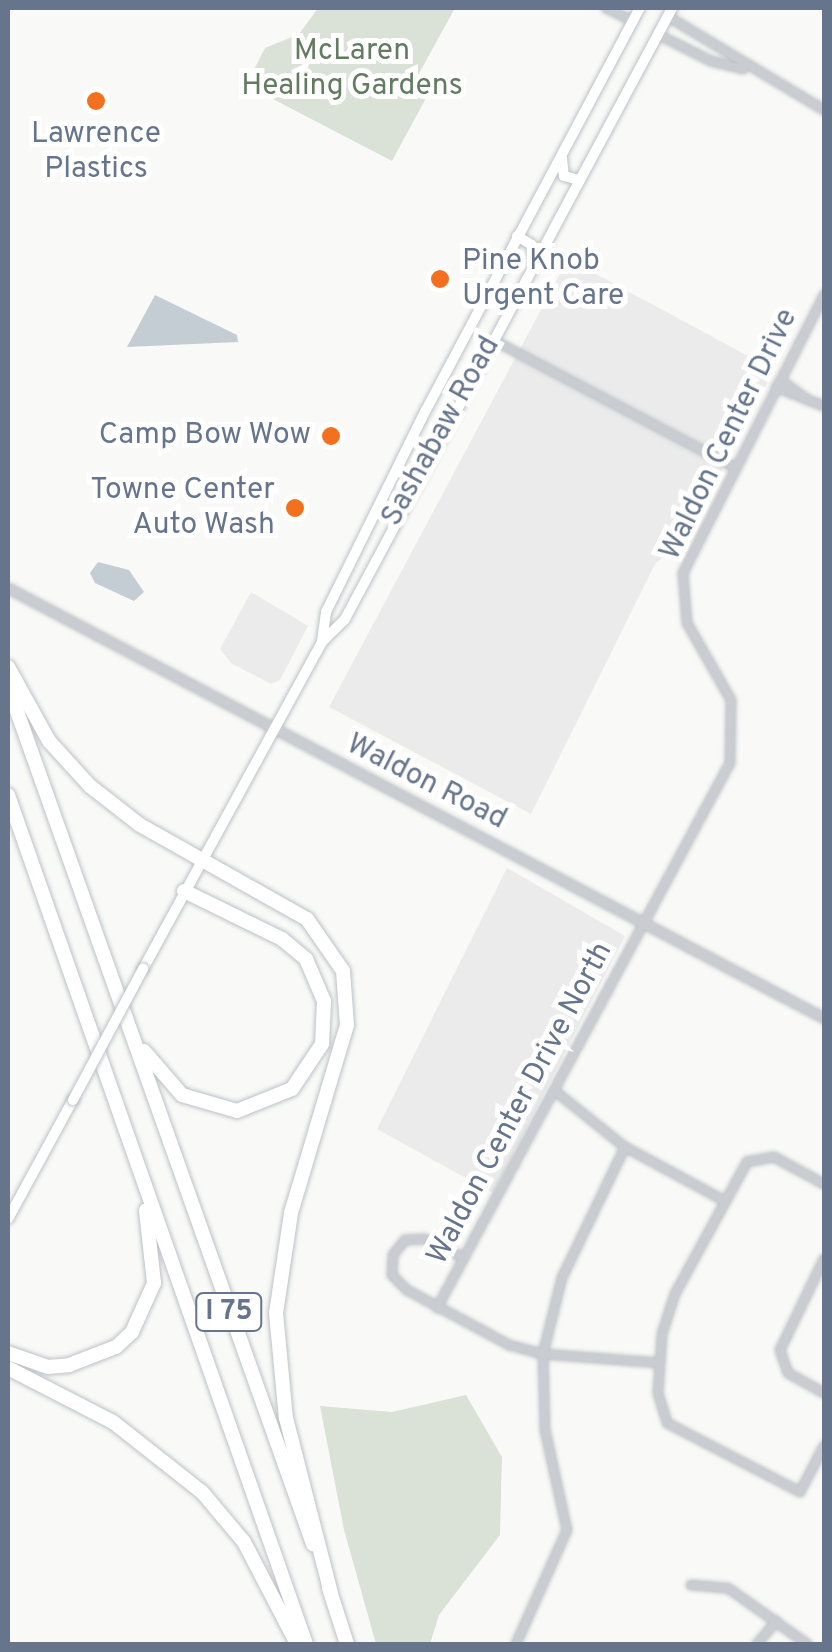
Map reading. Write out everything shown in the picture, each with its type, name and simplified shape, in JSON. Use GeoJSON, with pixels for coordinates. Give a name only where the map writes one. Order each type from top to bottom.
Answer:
{"type":"FeatureCollection","features":[{"type":"Feature","properties":{"kind":"highway"},"geometry":{"type":"LineString","coordinates":[[8,667],[49,741],[90,786],[140,825],[307,919],[330,943],[347,984],[348,1025],[291,1214],[276,1314],[286,1418],[331,1594]]}},
{"type":"Feature","properties":{"kind":"highway","name":"I 75"},"geometry":{"type":"LineString","coordinates":[[8,686],[347,1644]]}},
{"type":"Feature","properties":{"kind":"highway","name":"I 75"},"geometry":{"type":"LineString","coordinates":[[8,795],[306,1644]]}},
{"type":"Feature","properties":{"kind":"highway"},"geometry":{"type":"LineString","coordinates":[[130,1029],[169,1084],[220,1110],[252,1109],[280,1098],[311,1068],[322,1044],[324,1001],[306,959],[282,939],[184,891]]}},
{"type":"Feature","properties":{"kind":"highway"},"geometry":{"type":"LineString","coordinates":[[8,1353],[48,1367],[69,1365],[116,1347],[132,1332],[154,1283],[138,1166]]}},
{"type":"Feature","properties":{"kind":"highway"},"geometry":{"type":"LineString","coordinates":[[8,1368],[113,1422],[202,1492],[244,1542],[296,1644]]}},
{"type":"Feature","properties":{"kind":"main road","name":"Sashabaw Road"},"geometry":{"type":"LineString","coordinates":[[322,642],[326,612],[412,437],[640,8]]}},
{"type":"Feature","properties":{"kind":"main road","name":"Sashabaw Road"},"geometry":{"type":"LineString","coordinates":[[8,1219],[322,642],[345,619],[431,451],[670,12]]}},
{"type":"Feature","properties":{"kind":"main road"},"geometry":{"type":"LineString","coordinates":[[562,152],[562,174],[579,180]]}},
{"type":"Feature","properties":{"kind":"main road"},"geometry":{"type":"LineString","coordinates":[[517,236],[532,246],[534,263]]}},
{"type":"Feature","properties":{"kind":"main road"},"geometry":{"type":"LineString","coordinates":[[412,437],[418,450],[431,451]]}},
{"type":"Feature","properties":{"kind":"main road"},"geometry":{"type":"LineString","coordinates":[[346,572],[364,580]]}},
{"type":"Feature","properties":{"kind":"street"},"geometry":{"type":"LineString","coordinates":[[606,8],[633,21]]}},
{"type":"Feature","properties":{"kind":"street"},"geometry":{"type":"LineString","coordinates":[[670,12],[718,43],[748,70],[824,110]]}},
{"type":"Feature","properties":{"kind":"street"},"geometry":{"type":"LineString","coordinates":[[658,34],[711,62],[748,70]]}},
{"type":"Feature","properties":{"kind":"street","name":"Waldon Center Drive"},"geometry":{"type":"LineString","coordinates":[[643,921],[730,763],[731,700],[687,623],[682,594],[688,555],[824,295]]}},
{"type":"Feature","properties":{"kind":"street"},"geometry":{"type":"LineString","coordinates":[[493,340],[734,467]]}},
{"type":"Feature","properties":{"kind":"street"},"geometry":{"type":"LineString","coordinates":[[778,384],[824,406]]}},
{"type":"Feature","properties":{"kind":"street","name":"Waldon Road"},"geometry":{"type":"LineString","coordinates":[[8,588],[824,1018]]}},
{"type":"Feature","properties":{"kind":"street","name":"Waldon Center Drive North"},"geometry":{"type":"LineString","coordinates":[[438,1308],[643,921]]}},
{"type":"Feature","properties":{"kind":"street"},"geometry":{"type":"LineString","coordinates":[[555,1091],[626,1147],[725,1202]]}},
{"type":"Feature","properties":{"kind":"street"},"geometry":{"type":"LineString","coordinates":[[520,1643],[567,1530],[545,1430],[543,1354],[562,1278],[626,1147]]}},
{"type":"Feature","properties":{"kind":"street"},"geometry":{"type":"LineString","coordinates":[[824,1184],[774,1157],[747,1162],[674,1294],[658,1393],[666,1423],[800,1492],[824,1446]]}},
{"type":"Feature","properties":{"kind":"street"},"geometry":{"type":"LineString","coordinates":[[464,1258],[425,1239],[405,1240],[392,1255],[392,1275],[438,1308],[508,1345],[543,1354],[660,1362]]}},
{"type":"Feature","properties":{"kind":"street"},"geometry":{"type":"LineString","coordinates":[[824,1259],[780,1350],[788,1373],[824,1393]]}},
{"type":"Feature","properties":{"kind":"street"},"geometry":{"type":"LineString","coordinates":[[691,1585],[728,1588],[807,1644]]}},
{"type":"Feature","properties":{"kind":"street"},"geometry":{"type":"LineString","coordinates":[[757,1644],[776,1621]]}},
{"type":"Feature","properties":{"kind":"shaded area"},"geometry":{"type":"Polygon","coordinates":[[[568,259],[774,370],[688,535],[655,564],[531,814],[329,707],[568,259]]]}},
{"type":"Feature","properties":{"kind":"shaded area"},"geometry":{"type":"Polygon","coordinates":[[[155,295],[237,335],[238,342],[127,347],[155,295]]]}},
{"type":"Feature","properties":{"kind":"shaded area"},"geometry":{"type":"Polygon","coordinates":[[[98,562],[129,570],[144,592],[134,601],[95,583],[90,573],[98,562]]]}},
{"type":"Feature","properties":{"kind":"shaded area"},"geometry":{"type":"Polygon","coordinates":[[[251,592],[308,626],[280,680],[271,684],[231,663],[220,649],[251,592]]]}},
{"type":"Feature","properties":{"kind":"shaded area"},"geometry":{"type":"Polygon","coordinates":[[[507,868],[625,936],[493,1193],[377,1129],[507,868]]]}},
{"type":"Feature","properties":{"kind":"green space","name":"McLaren Healing Gardens"},"geometry":{"type":"Polygon","coordinates":[[[318,8],[455,8],[416,79],[432,87],[392,161],[246,85],[265,48],[299,34],[318,8]]]}},
{"type":"Feature","properties":{"kind":"green space"},"geometry":{"type":"Polygon","coordinates":[[[466,1395],[502,1457],[500,1535],[439,1615],[430,1644],[376,1644],[344,1530],[320,1406],[392,1412],[466,1395]]]}},
{"type":"Feature","properties":{"kind":"place","name":"Lawrence Plastics"},"geometry":{"type":"Point","coordinates":[96,101]}},
{"type":"Feature","properties":{"kind":"place","name":"Pine Knob Urgent Care"},"geometry":{"type":"Point","coordinates":[440,279]}},
{"type":"Feature","properties":{"kind":"place","name":"Camp Bow Wow"},"geometry":{"type":"Point","coordinates":[331,436]}},
{"type":"Feature","properties":{"kind":"place","name":"Towne Center Auto Wash"},"geometry":{"type":"Point","coordinates":[295,508]}}]}
